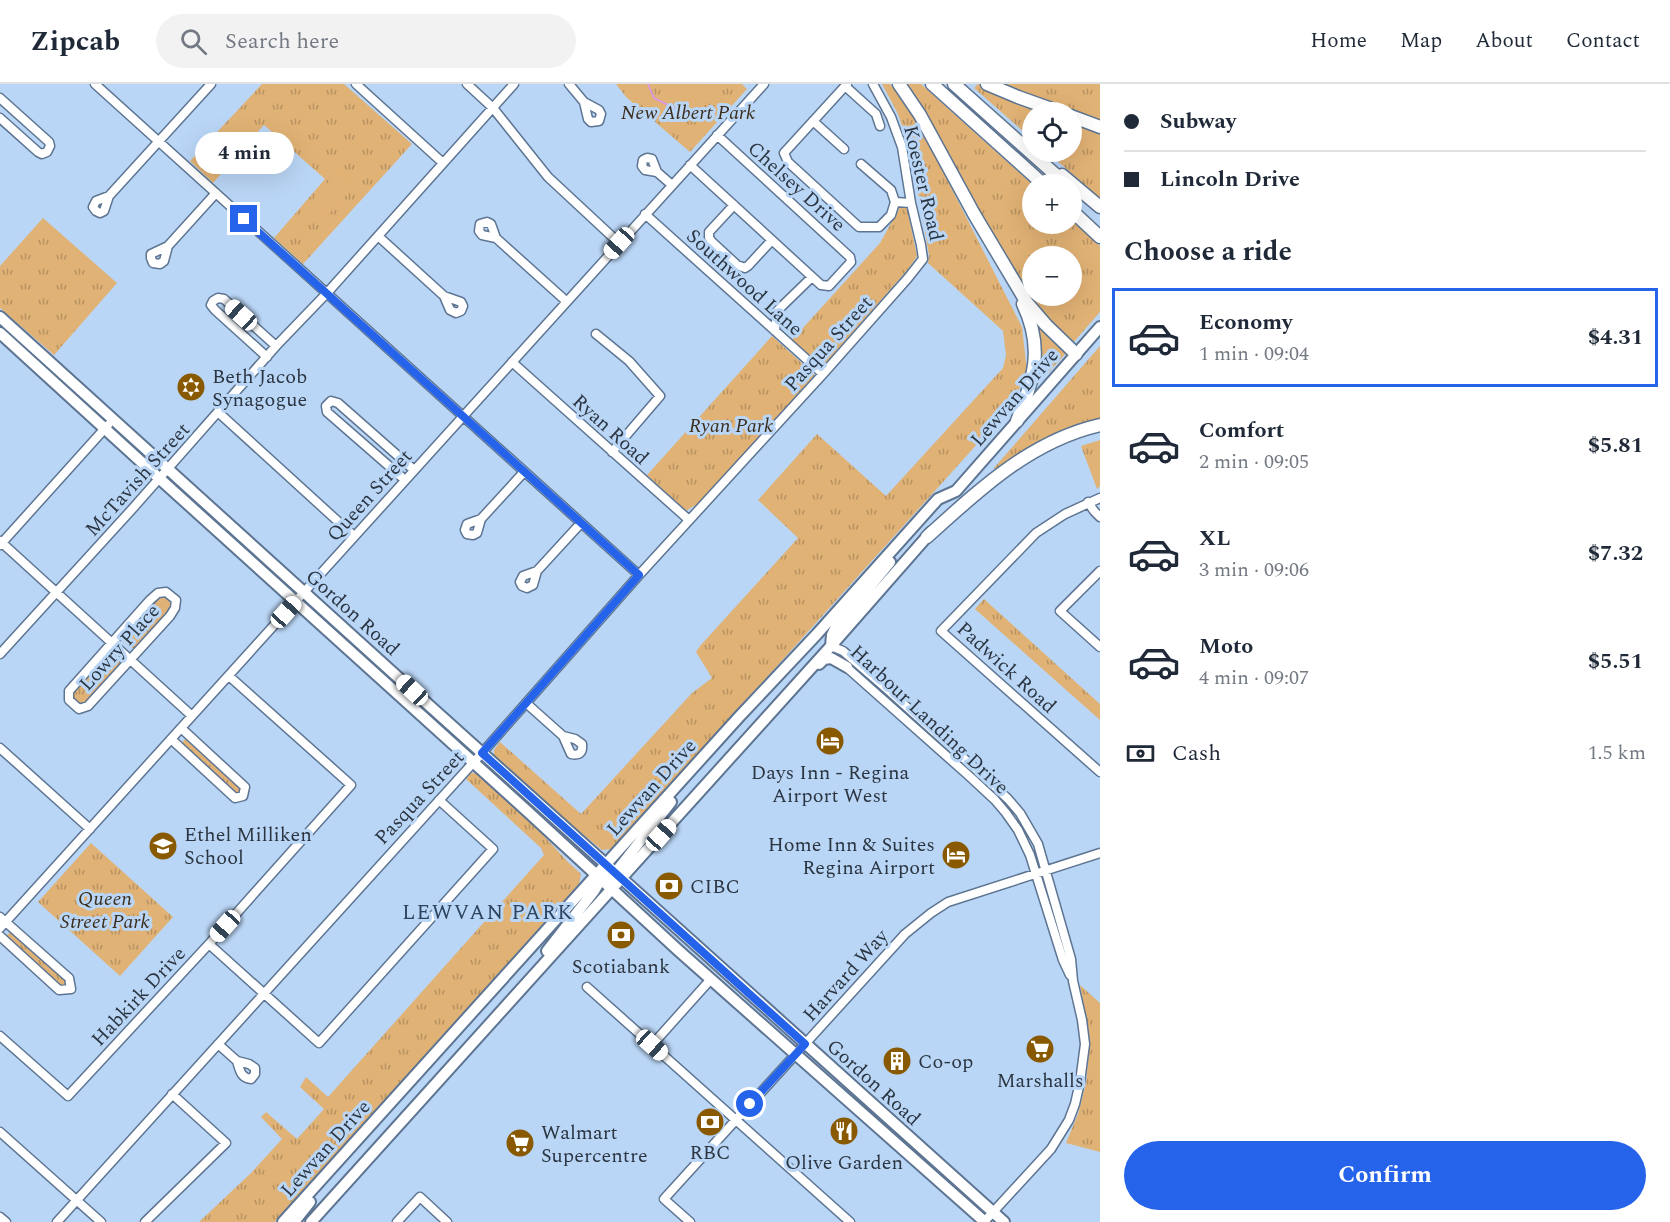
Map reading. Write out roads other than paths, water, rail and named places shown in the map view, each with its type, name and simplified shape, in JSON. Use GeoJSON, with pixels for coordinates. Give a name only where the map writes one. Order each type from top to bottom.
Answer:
{"type":"FeatureCollection","features":[{"type":"Feature","properties":{"kind":"highway"},"geometry":{"type":"LineString","coordinates":[[899,84],[920,116],[1010,277],[1033,311],[1076,354]]}},
{"type":"Feature","properties":{"kind":"highway"},"geometry":{"type":"LineString","coordinates":[[932,84],[1031,174]]}},
{"type":"Feature","properties":{"kind":"highway"},"geometry":{"type":"LineString","coordinates":[[954,84],[1055,174]]}},
{"type":"Feature","properties":{"kind":"highway"},"geometry":{"type":"LineString","coordinates":[[987,84],[1030,102]]}},
{"type":"Feature","properties":{"kind":"highway"},"geometry":{"type":"LineString","coordinates":[[965,95],[1022,142]]}},
{"type":"Feature","properties":{"kind":"highway"},"geometry":{"type":"LineString","coordinates":[[1082,120],[1100,127]]}},
{"type":"Feature","properties":{"kind":"highway"},"geometry":{"type":"LineString","coordinates":[[1046,162],[1100,207]]}},
{"type":"Feature","properties":{"kind":"highway"},"geometry":{"type":"LineString","coordinates":[[1082,199],[1100,215]]}},
{"type":"Feature","properties":{"kind":"highway"},"geometry":{"type":"LineString","coordinates":[[1082,220],[1100,237]]}},
{"type":"Feature","properties":{"kind":"highway"},"geometry":{"type":"LineString","coordinates":[[990,239],[1024,306],[1035,339],[1035,359],[1031,381],[1017,421]]}},
{"type":"Feature","properties":{"kind":"highway"},"geometry":{"type":"LineString","coordinates":[[927,537],[1017,461],[1064,436],[1100,425]]}},
{"type":"Feature","properties":{"kind":"main road","name":"Gordon Road"},"geometry":{"type":"LineString","coordinates":[[0,316],[482,753],[607,873],[612,889],[795,1055],[985,1222]]}},
{"type":"Feature","properties":{"kind":"main road","name":"Lewvan Drive"},"geometry":{"type":"LineString","coordinates":[[283,1222],[358,1137],[607,873],[786,696],[950,510],[956,491],[1100,327]]}},
{"type":"Feature","properties":{"kind":"main road","name":"Gordon Road"},"geometry":{"type":"LineString","coordinates":[[0,333],[526,810],[607,873],[805,1044],[1004,1222]]}},
{"type":"Feature","properties":{"kind":"main road","name":"Lewvan Drive"},"geometry":{"type":"LineString","coordinates":[[607,873],[738,718],[938,499],[956,491]]}},
{"type":"Feature","properties":{"kind":"main road"},"geometry":{"type":"LineString","coordinates":[[807,645],[814,642],[831,646],[835,629],[914,533],[938,499]]}},
{"type":"Feature","properties":{"kind":"main road"},"geometry":{"type":"LineString","coordinates":[[786,696],[824,659],[831,658],[847,667]]}},
{"type":"Feature","properties":{"kind":"main road"},"geometry":{"type":"LineString","coordinates":[[486,1028],[607,873]]}},
{"type":"Feature","properties":{"kind":"main road","name":"Lewvan Drive"},"geometry":{"type":"LineString","coordinates":[[311,1222],[612,889]]}},
{"type":"Feature","properties":{"kind":"main road"},"geometry":{"type":"LineString","coordinates":[[294,1222],[358,1137]]}},
{"type":"Feature","properties":{"kind":"street"},"geometry":{"type":"LineString","coordinates":[[95,84],[639,575]]}},
{"type":"Feature","properties":{"kind":"street"},"geometry":{"type":"LineString","coordinates":[[109,196],[211,84]]}},
{"type":"Feature","properties":{"kind":"street"},"geometry":{"type":"LineString","coordinates":[[356,84],[443,163]]}},
{"type":"Feature","properties":{"kind":"street"},"geometry":{"type":"LineString","coordinates":[[467,84],[493,108],[548,177],[619,243]]}},
{"type":"Feature","properties":{"kind":"street","name":"McTavish Street"},"geometry":{"type":"LineString","coordinates":[[0,654],[514,84]]}},
{"type":"Feature","properties":{"kind":"street"},"geometry":{"type":"LineString","coordinates":[[569,84],[584,102]]}},
{"type":"Feature","properties":{"kind":"street","name":"Queen Street"},"geometry":{"type":"LineString","coordinates":[[2,922],[90,829],[764,84]]}},
{"type":"Feature","properties":{"kind":"street","name":"Koester Road"},"geometry":{"type":"LineString","coordinates":[[873,84],[891,117],[902,147],[923,259]]}},
{"type":"Feature","properties":{"kind":"street"},"geometry":{"type":"LineString","coordinates":[[861,164],[891,190],[896,202],[891,216],[879,227],[859,227],[788,162],[784,153],[846,85],[876,114],[880,126]]}},
{"type":"Feature","properties":{"kind":"street"},"geometry":{"type":"LineString","coordinates":[[0,98],[49,142],[47,152],[42,154],[38,152],[0,118]]}},
{"type":"Feature","properties":{"kind":"street"},"geometry":{"type":"LineString","coordinates":[[813,121],[844,149]]}},
{"type":"Feature","properties":{"kind":"street","name":"Chelsey Drive"},"geometry":{"type":"LineString","coordinates":[[717,135],[850,256],[851,262],[829,286],[821,285],[812,277]]}},
{"type":"Feature","properties":{"kind":"street"},"geometry":{"type":"LineString","coordinates":[[690,165],[812,277],[777,311],[775,331]]}},
{"type":"Feature","properties":{"kind":"street"},"geometry":{"type":"LineString","coordinates":[[657,172],[672,185]]}},
{"type":"Feature","properties":{"kind":"street"},"geometry":{"type":"LineString","coordinates":[[168,246],[216,193]]}},
{"type":"Feature","properties":{"kind":"street"},"geometry":{"type":"LineString","coordinates":[[896,202],[911,203]]}},
{"type":"Feature","properties":{"kind":"street"},"geometry":{"type":"LineString","coordinates":[[734,205],[709,232],[711,241],[737,264],[745,268],[772,240]]}},
{"type":"Feature","properties":{"kind":"street","name":"Southwood Lane"},"geometry":{"type":"LineString","coordinates":[[645,214],[823,374]]}},
{"type":"Feature","properties":{"kind":"street"},"geometry":{"type":"LineString","coordinates":[[378,236],[444,296]]}},
{"type":"Feature","properties":{"kind":"street"},"geometry":{"type":"LineString","coordinates":[[496,238],[566,301]]}},
{"type":"Feature","properties":{"kind":"street","name":"Pasqua Street"},"geometry":{"type":"LineString","coordinates":[[57,1222],[474,762],[688,520],[823,374],[923,259]]}},
{"type":"Feature","properties":{"kind":"street"},"geometry":{"type":"LineString","coordinates":[[267,357],[215,310],[212,305],[213,301],[218,298],[224,299],[276,346]]}},
{"type":"Feature","properties":{"kind":"street"},"geometry":{"type":"LineString","coordinates":[[596,334],[629,361],[660,396],[612,452]]}},
{"type":"Feature","properties":{"kind":"street","name":"Ryan Road"},"geometry":{"type":"LineString","coordinates":[[512,362],[688,520]]}},
{"type":"Feature","properties":{"kind":"street"},"geometry":{"type":"LineString","coordinates":[[405,480],[327,412],[326,406],[331,401],[338,403],[414,470]]}},
{"type":"Feature","properties":{"kind":"street"},"geometry":{"type":"LineString","coordinates":[[219,413],[354,536]]}},
{"type":"Feature","properties":{"kind":"street"},"geometry":{"type":"LineString","coordinates":[[114,419],[1,543],[192,716]]}},
{"type":"Feature","properties":{"kind":"street"},"geometry":{"type":"LineString","coordinates":[[480,519],[524,472]]}},
{"type":"Feature","properties":{"kind":"street","name":"Padwick Road"},"geometry":{"type":"LineString","coordinates":[[1100,498],[1065,514],[1036,533],[941,631],[1100,772]]}},
{"type":"Feature","properties":{"kind":"street"},"geometry":{"type":"LineString","coordinates":[[1088,502],[1100,517]]}},
{"type":"Feature","properties":{"kind":"street"},"geometry":{"type":"LineString","coordinates":[[537,571],[581,523]]}},
{"type":"Feature","properties":{"kind":"street"},"geometry":{"type":"LineString","coordinates":[[1100,571],[1060,611],[1100,647]]}},
{"type":"Feature","properties":{"kind":"street","name":"Lowry Place"},"geometry":{"type":"LineString","coordinates":[[166,592],[176,600],[175,608],[130,659],[88,706],[78,709],[69,700],[69,691],[112,642],[158,593],[166,592]]}},
{"type":"Feature","properties":{"kind":"street","name":"Harbour Landing Drive"},"geometry":{"type":"LineString","coordinates":[[831,646],[847,667],[995,800],[1012,821],[1030,855],[1062,960],[1073,981]]}},
{"type":"Feature","properties":{"kind":"street","name":"Harbour Landing Drive"},"geometry":{"type":"LineString","coordinates":[[831,646],[843,651],[857,663],[1008,799],[1030,828],[1038,844],[1071,959],[1085,1044],[1075,1104],[1069,1120],[1051,1149],[985,1222]]}},
{"type":"Feature","properties":{"kind":"street","name":"Habkirk Drive"},"geometry":{"type":"LineString","coordinates":[[0,1036],[68,1096],[209,944],[351,785],[229,676]]}},
{"type":"Feature","properties":{"kind":"street"},"geometry":{"type":"LineString","coordinates":[[526,703],[563,736]]}},
{"type":"Feature","properties":{"kind":"street"},"geometry":{"type":"LineString","coordinates":[[171,739],[235,798],[243,796],[245,788],[181,728]]}},
{"type":"Feature","properties":{"kind":"street"},"geometry":{"type":"LineString","coordinates":[[0,748],[90,829]]}},
{"type":"Feature","properties":{"kind":"street"},"geometry":{"type":"LineString","coordinates":[[209,944],[319,1043],[493,849],[439,800]]}},
{"type":"Feature","properties":{"kind":"street","name":"Harvard Way"},"geometry":{"type":"LineString","coordinates":[[690,1222],[664,1199],[905,934],[931,912],[954,899],[1100,853]]}},
{"type":"Feature","properties":{"kind":"street"},"geometry":{"type":"LineString","coordinates":[[0,936],[59,990],[71,989],[69,978],[2,922]]}},
{"type":"Feature","properties":{"kind":"street"},"geometry":{"type":"LineString","coordinates":[[652,1045],[711,979]]}},
{"type":"Feature","properties":{"kind":"street"},"geometry":{"type":"LineString","coordinates":[[587,987],[850,1222]]}},
{"type":"Feature","properties":{"kind":"street"},"geometry":{"type":"LineString","coordinates":[[218,1044],[237,1061]]}},
{"type":"Feature","properties":{"kind":"street"},"geometry":{"type":"LineString","coordinates":[[145,1222],[226,1143],[172,1094]]}},
{"type":"Feature","properties":{"kind":"street"},"geometry":{"type":"LineString","coordinates":[[0,1132],[101,1222]]}},
{"type":"Feature","properties":{"kind":"street"},"geometry":{"type":"LineString","coordinates":[[398,1222],[420,1197],[447,1222]]}},
{"type":"Feature","properties":{"kind":"street"},"geometry":{"type":"LineString","coordinates":[[0,1217],[6,1222]]}},
{"type":"Feature","properties":{"kind":"waterway"},"geometry":{"type":"LineString","coordinates":[[648,84],[654,98],[699,120]]}},
{"type":"Feature","properties":{"kind":"place","name":"Beth Jacob Synagogue"},"geometry":{"type":"Point","coordinates":[191,387]}},
{"type":"Feature","properties":{"kind":"place","name":"Days Inn - Regina Airport West"},"geometry":{"type":"Point","coordinates":[830,741]}},
{"type":"Feature","properties":{"kind":"place","name":"Ethel Milliken School"},"geometry":{"type":"Point","coordinates":[163,846]}},
{"type":"Feature","properties":{"kind":"place","name":"Home Inn & Suites Regina Airport"},"geometry":{"type":"Point","coordinates":[956,855]}},
{"type":"Feature","properties":{"kind":"place","name":"CIBC"},"geometry":{"type":"Point","coordinates":[669,886]}},
{"type":"Feature","properties":{"kind":"place","name":"Scotiabank"},"geometry":{"type":"Point","coordinates":[621,935]}},
{"type":"Feature","properties":{"kind":"place","name":"Marshalls"},"geometry":{"type":"Point","coordinates":[1040,1049]}},
{"type":"Feature","properties":{"kind":"place","name":"Co-op"},"geometry":{"type":"Point","coordinates":[897,1061]}},
{"type":"Feature","properties":{"kind":"place","name":"RBC"},"geometry":{"type":"Point","coordinates":[710,1122]}},
{"type":"Feature","properties":{"kind":"place","name":"Olive Garden"},"geometry":{"type":"Point","coordinates":[844,1131]}},
{"type":"Feature","properties":{"kind":"place","name":"Walmart Supercentre"},"geometry":{"type":"Point","coordinates":[520,1143]}},
{"type":"Feature","properties":{"kind":"district","name":"LEWVAN PARK"},"geometry":{"type":"Point","coordinates":[488,912]}},
{"type":"Feature","properties":{"kind":"park label","name":"New Albert Park"},"geometry":{"type":"Point","coordinates":[688,112]}},
{"type":"Feature","properties":{"kind":"park label","name":"Ryan Park"},"geometry":{"type":"Point","coordinates":[731,425]}},
{"type":"Feature","properties":{"kind":"park label","name":"Queen Street Park"},"geometry":{"type":"Point","coordinates":[105,910]}}]}
